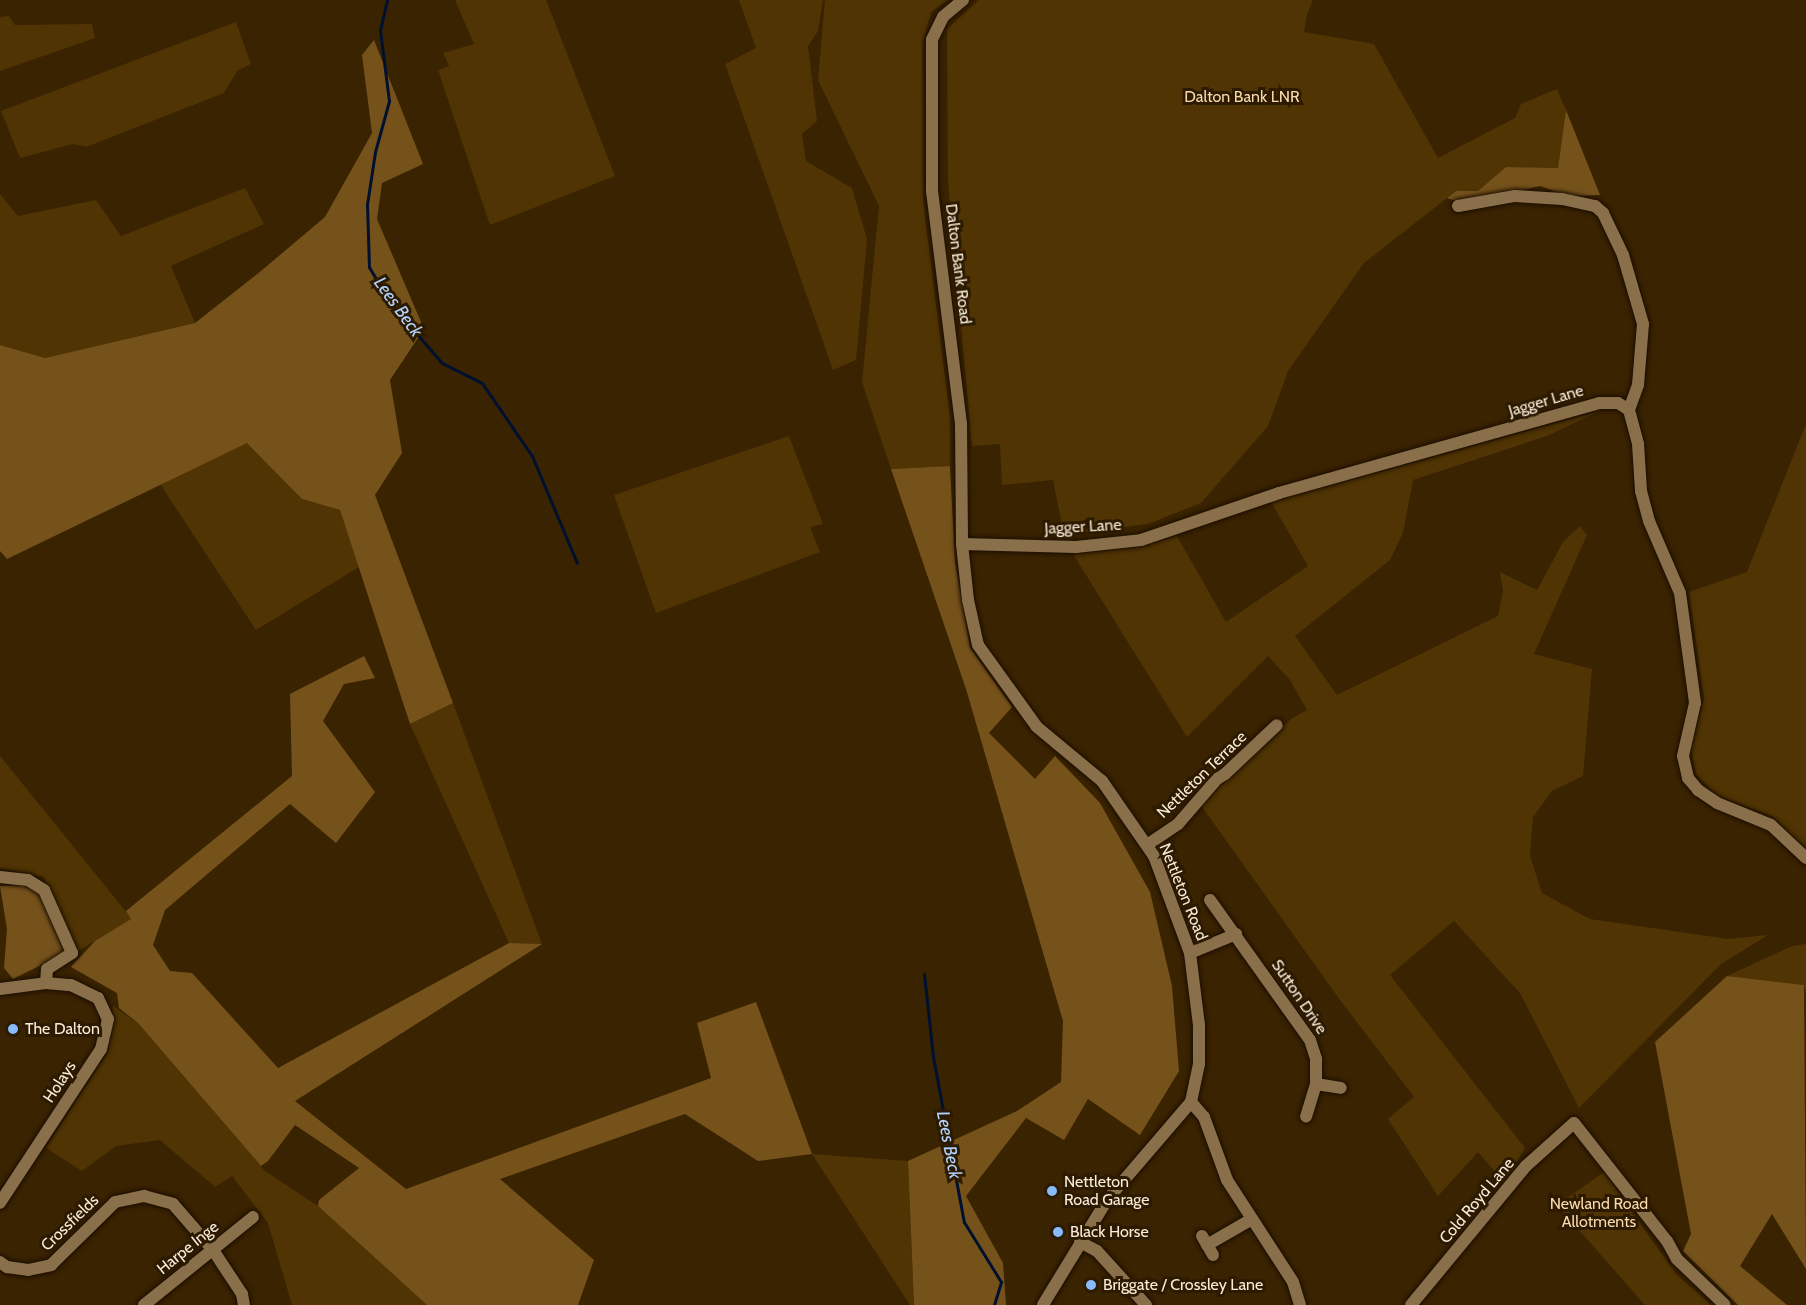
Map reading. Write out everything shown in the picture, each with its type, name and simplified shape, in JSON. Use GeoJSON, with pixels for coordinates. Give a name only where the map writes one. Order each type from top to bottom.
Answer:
{"type":"FeatureCollection","features":[{"type":"Feature","properties":{"kind":"street","name":"Dalton Bank Road"},"geometry":{"type":"LineString","coordinates":[[962,544],[961,424],[932,191],[932,40],[943,17],[963,0]]}},
{"type":"Feature","properties":{"kind":"street"},"geometry":{"type":"LineString","coordinates":[[1458,206],[1515,196],[1562,199],[1595,207],[1603,213],[1623,255],[1643,324],[1638,385],[1629,410],[1638,444],[1641,491],[1649,521],[1680,593],[1695,703],[1683,756],[1688,778],[1698,790],[1717,803],[1771,825],[1806,858]]}},
{"type":"Feature","properties":{"kind":"street","name":"Jagger Lane"},"geometry":{"type":"LineString","coordinates":[[962,544],[1076,547],[1141,540],[1279,493],[1599,403],[1618,403],[1629,410]]}},
{"type":"Feature","properties":{"kind":"street","name":"Nettleton Road"},"geometry":{"type":"LineString","coordinates":[[962,544],[968,600],[978,645],[1037,727],[1102,781],[1154,856],[1190,953],[1199,1025],[1199,1064],[1191,1102],[1107,1200],[1043,1305]]}},
{"type":"Feature","properties":{"kind":"street","name":"Nettleton Terrace"},"geometry":{"type":"LineString","coordinates":[[1147,845],[1178,824],[1217,779],[1226,774],[1277,724]]}},
{"type":"Feature","properties":{"kind":"street"},"geometry":{"type":"LineString","coordinates":[[0,877],[28,880],[44,890],[72,953],[47,969],[46,983]]}},
{"type":"Feature","properties":{"kind":"street","name":"Sutton Drive"},"geometry":{"type":"LineString","coordinates":[[1210,900],[1310,1040],[1316,1059],[1316,1084],[1306,1117]]}},
{"type":"Feature","properties":{"kind":"street"},"geometry":{"type":"LineString","coordinates":[[1190,953],[1236,934]]}},
{"type":"Feature","properties":{"kind":"street","name":"Holays"},"geometry":{"type":"LineString","coordinates":[[0,989],[46,983],[71,985],[98,998],[108,1019],[101,1049],[0,1203]]}},
{"type":"Feature","properties":{"kind":"street"},"geometry":{"type":"LineString","coordinates":[[1316,1084],[1341,1088]]}},
{"type":"Feature","properties":{"kind":"street"},"geometry":{"type":"LineString","coordinates":[[1191,1102],[1204,1117],[1227,1180],[1293,1282],[1300,1305]]}},
{"type":"Feature","properties":{"kind":"street","name":"Cold Royd Lane"},"geometry":{"type":"LineString","coordinates":[[1411,1305],[1519,1175],[1574,1123],[1667,1241],[1677,1259],[1725,1305]]}},
{"type":"Feature","properties":{"kind":"street","name":"Crossfields"},"geometry":{"type":"LineString","coordinates":[[0,1262],[7,1267],[28,1270],[51,1265],[115,1202],[144,1196],[173,1203],[213,1250],[242,1294],[243,1305]]}},
{"type":"Feature","properties":{"kind":"street","name":"Harpe Inge"},"geometry":{"type":"LineString","coordinates":[[144,1305],[253,1217]]}},
{"type":"Feature","properties":{"kind":"street"},"geometry":{"type":"LineString","coordinates":[[1208,1245],[1252,1219]]}},
{"type":"Feature","properties":{"kind":"street"},"geometry":{"type":"LineString","coordinates":[[1080,1242],[1097,1251],[1146,1305]]}},
{"type":"Feature","properties":{"kind":"green space"},"geometry":{"type":"Polygon","coordinates":[[[455,0],[546,0],[615,176],[490,225],[438,70],[449,66],[443,53],[474,44],[455,0]]]}},
{"type":"Feature","properties":{"kind":"green space"},"geometry":{"type":"Polygon","coordinates":[[[739,0],[823,0],[818,31],[808,46],[817,121],[802,134],[806,161],[852,188],[867,239],[856,360],[833,370],[725,64],[756,48],[739,0]]]}},
{"type":"Feature","properties":{"kind":"green space"},"geometry":{"type":"Polygon","coordinates":[[[825,0],[947,0],[931,12],[922,44],[923,201],[950,417],[950,466],[891,469],[862,382],[879,206],[818,80],[825,0]]]}},
{"type":"Feature","properties":{"kind":"green space","name":"Dalton Bank LNR"},"geometry":{"type":"Polygon","coordinates":[[[979,0],[1313,0],[1304,32],[1374,44],[1438,158],[1515,118],[1521,104],[1557,89],[1566,110],[1558,168],[1506,167],[1478,191],[1456,191],[1364,263],[1288,371],[1268,426],[1201,503],[1148,524],[1064,535],[1053,480],[1002,485],[1000,444],[972,446],[948,182],[947,29],[979,0]]]}},
{"type":"Feature","properties":{"kind":"green space"},"geometry":{"type":"Polygon","coordinates":[[[9,16],[15,25],[92,24],[95,38],[0,71],[0,17],[9,16]]]}},
{"type":"Feature","properties":{"kind":"green space"},"geometry":{"type":"Polygon","coordinates":[[[236,22],[251,64],[237,71],[224,93],[86,147],[73,144],[20,158],[1,111],[236,22]]]}},
{"type":"Feature","properties":{"kind":"green space"},"geometry":{"type":"Polygon","coordinates":[[[245,188],[264,224],[171,266],[195,323],[45,358],[0,345],[0,194],[18,216],[96,200],[121,236],[245,188]]]}},
{"type":"Feature","properties":{"kind":"green space"},"geometry":{"type":"Polygon","coordinates":[[[1600,411],[1547,436],[1413,480],[1403,533],[1390,560],[1295,636],[1337,695],[1498,616],[1503,591],[1500,572],[1537,590],[1563,542],[1580,526],[1587,535],[1534,654],[1592,669],[1583,776],[1552,791],[1533,817],[1530,856],[1542,893],[1590,919],[1728,939],[1768,935],[1721,964],[1579,1108],[1520,993],[1454,921],[1390,975],[1525,1148],[1504,1182],[1478,1152],[1438,1196],[1388,1119],[1414,1097],[1340,1000],[1200,804],[1291,719],[1307,710],[1290,680],[1268,656],[1187,737],[1073,554],[1143,546],[1177,536],[1226,622],[1308,566],[1271,502],[1600,411]]]}},
{"type":"Feature","properties":{"kind":"green space"},"geometry":{"type":"Polygon","coordinates":[[[1806,424],[1806,849],[1772,816],[1716,795],[1696,774],[1691,748],[1704,698],[1689,592],[1747,572],[1806,424]]]}},
{"type":"Feature","properties":{"kind":"green space"},"geometry":{"type":"Polygon","coordinates":[[[789,436],[823,524],[810,527],[820,552],[656,613],[614,495],[789,436]]]}},
{"type":"Feature","properties":{"kind":"green space"},"geometry":{"type":"Polygon","coordinates":[[[247,442],[302,499],[340,510],[359,567],[256,630],[160,484],[247,442]]]}},
{"type":"Feature","properties":{"kind":"green space"},"geometry":{"type":"Polygon","coordinates":[[[453,703],[542,944],[509,943],[410,724],[453,703]]]}},
{"type":"Feature","properties":{"kind":"green space"},"geometry":{"type":"Polygon","coordinates":[[[0,756],[132,919],[76,952],[44,877],[0,868],[0,756]]]}},
{"type":"Feature","properties":{"kind":"green space"},"geometry":{"type":"Polygon","coordinates":[[[1806,944],[1806,997],[1804,985],[1727,976],[1792,946],[1806,944]]]}},
{"type":"Feature","properties":{"kind":"green space"},"geometry":{"type":"Polygon","coordinates":[[[113,1006],[138,1023],[265,1171],[318,1206],[427,1305],[292,1305],[268,1223],[232,1176],[215,1187],[160,1140],[116,1146],[82,1171],[46,1148],[108,1052],[113,1006]]]}},
{"type":"Feature","properties":{"kind":"green space"},"geometry":{"type":"Polygon","coordinates":[[[812,1154],[908,1161],[914,1305],[910,1305],[812,1154]]]}},
{"type":"Feature","properties":{"kind":"green space","name":"Newland Road Allotments"},"geometry":{"type":"Polygon","coordinates":[[[1604,1172],[1676,1274],[1711,1305],[1645,1305],[1557,1205],[1604,1172]]]}},
{"type":"Feature","properties":{"kind":"shaded area"},"geometry":{"type":"Polygon","coordinates":[[[374,40],[423,164],[382,183],[377,219],[424,329],[390,380],[402,453],[375,495],[453,703],[410,724],[340,510],[302,499],[247,443],[7,559],[0,551],[0,345],[45,358],[195,323],[261,271],[325,217],[372,133],[362,55],[374,40]]]}},
{"type":"Feature","properties":{"kind":"shaded area"},"geometry":{"type":"Polygon","coordinates":[[[1566,110],[1600,195],[1569,196],[1540,186],[1462,203],[1447,198],[1456,191],[1478,191],[1506,167],[1558,168],[1566,110]]]}},
{"type":"Feature","properties":{"kind":"shaded area"},"geometry":{"type":"Polygon","coordinates":[[[950,466],[955,562],[970,648],[1012,707],[989,733],[1035,779],[1055,756],[1100,803],[1150,892],[1172,986],[1179,1071],[1140,1135],[1088,1099],[1064,1140],[1026,1118],[966,1196],[1003,1263],[1006,1305],[914,1305],[908,1161],[1017,1111],[1061,1082],[1063,1021],[966,689],[891,469],[950,466]]]}},
{"type":"Feature","properties":{"kind":"shaded area"},"geometry":{"type":"Polygon","coordinates":[[[364,656],[375,678],[344,684],[323,721],[375,792],[336,843],[290,804],[165,910],[153,945],[170,971],[192,973],[278,1068],[509,943],[542,944],[295,1101],[406,1189],[711,1078],[697,1023],[756,1002],[812,1154],[758,1161],[685,1114],[500,1179],[594,1260],[578,1305],[427,1305],[318,1206],[319,1200],[359,1168],[295,1125],[268,1161],[261,1166],[138,1023],[119,1008],[117,993],[71,967],[95,941],[131,919],[126,911],[292,776],[290,694],[364,656]]]}},
{"type":"Feature","properties":{"kind":"shaded area"},"geometry":{"type":"Polygon","coordinates":[[[26,885],[40,894],[65,953],[13,979],[4,968],[7,929],[0,886],[26,885]]]}},
{"type":"Feature","properties":{"kind":"shaded area"},"geometry":{"type":"Polygon","coordinates":[[[1727,976],[1804,985],[1806,1269],[1772,1214],[1740,1266],[1787,1305],[1738,1305],[1683,1251],[1691,1234],[1655,1042],[1727,976]]]}},
{"type":"Feature","properties":{"kind":"waterway","name":"Lees Beck"},"geometry":{"type":"LineString","coordinates":[[387,0],[380,30],[389,101],[375,152],[367,204],[369,267],[391,304],[442,363],[482,383],[532,456],[577,563]]}},
{"type":"Feature","properties":{"kind":"waterway","name":"Lees Beck"},"geometry":{"type":"LineString","coordinates":[[924,974],[933,1057],[964,1222],[1001,1282],[994,1305]]}},
{"type":"Feature","properties":{"kind":"place","name":"The Dalton"},"geometry":{"type":"Point","coordinates":[13,1029]}},
{"type":"Feature","properties":{"kind":"place","name":"Nettleton Road Garage"},"geometry":{"type":"Point","coordinates":[1052,1191]}},
{"type":"Feature","properties":{"kind":"place","name":"Black Horse"},"geometry":{"type":"Point","coordinates":[1058,1232]}},
{"type":"Feature","properties":{"kind":"place","name":"Briggate / Crossley Lane"},"geometry":{"type":"Point","coordinates":[1091,1285]}}]}
